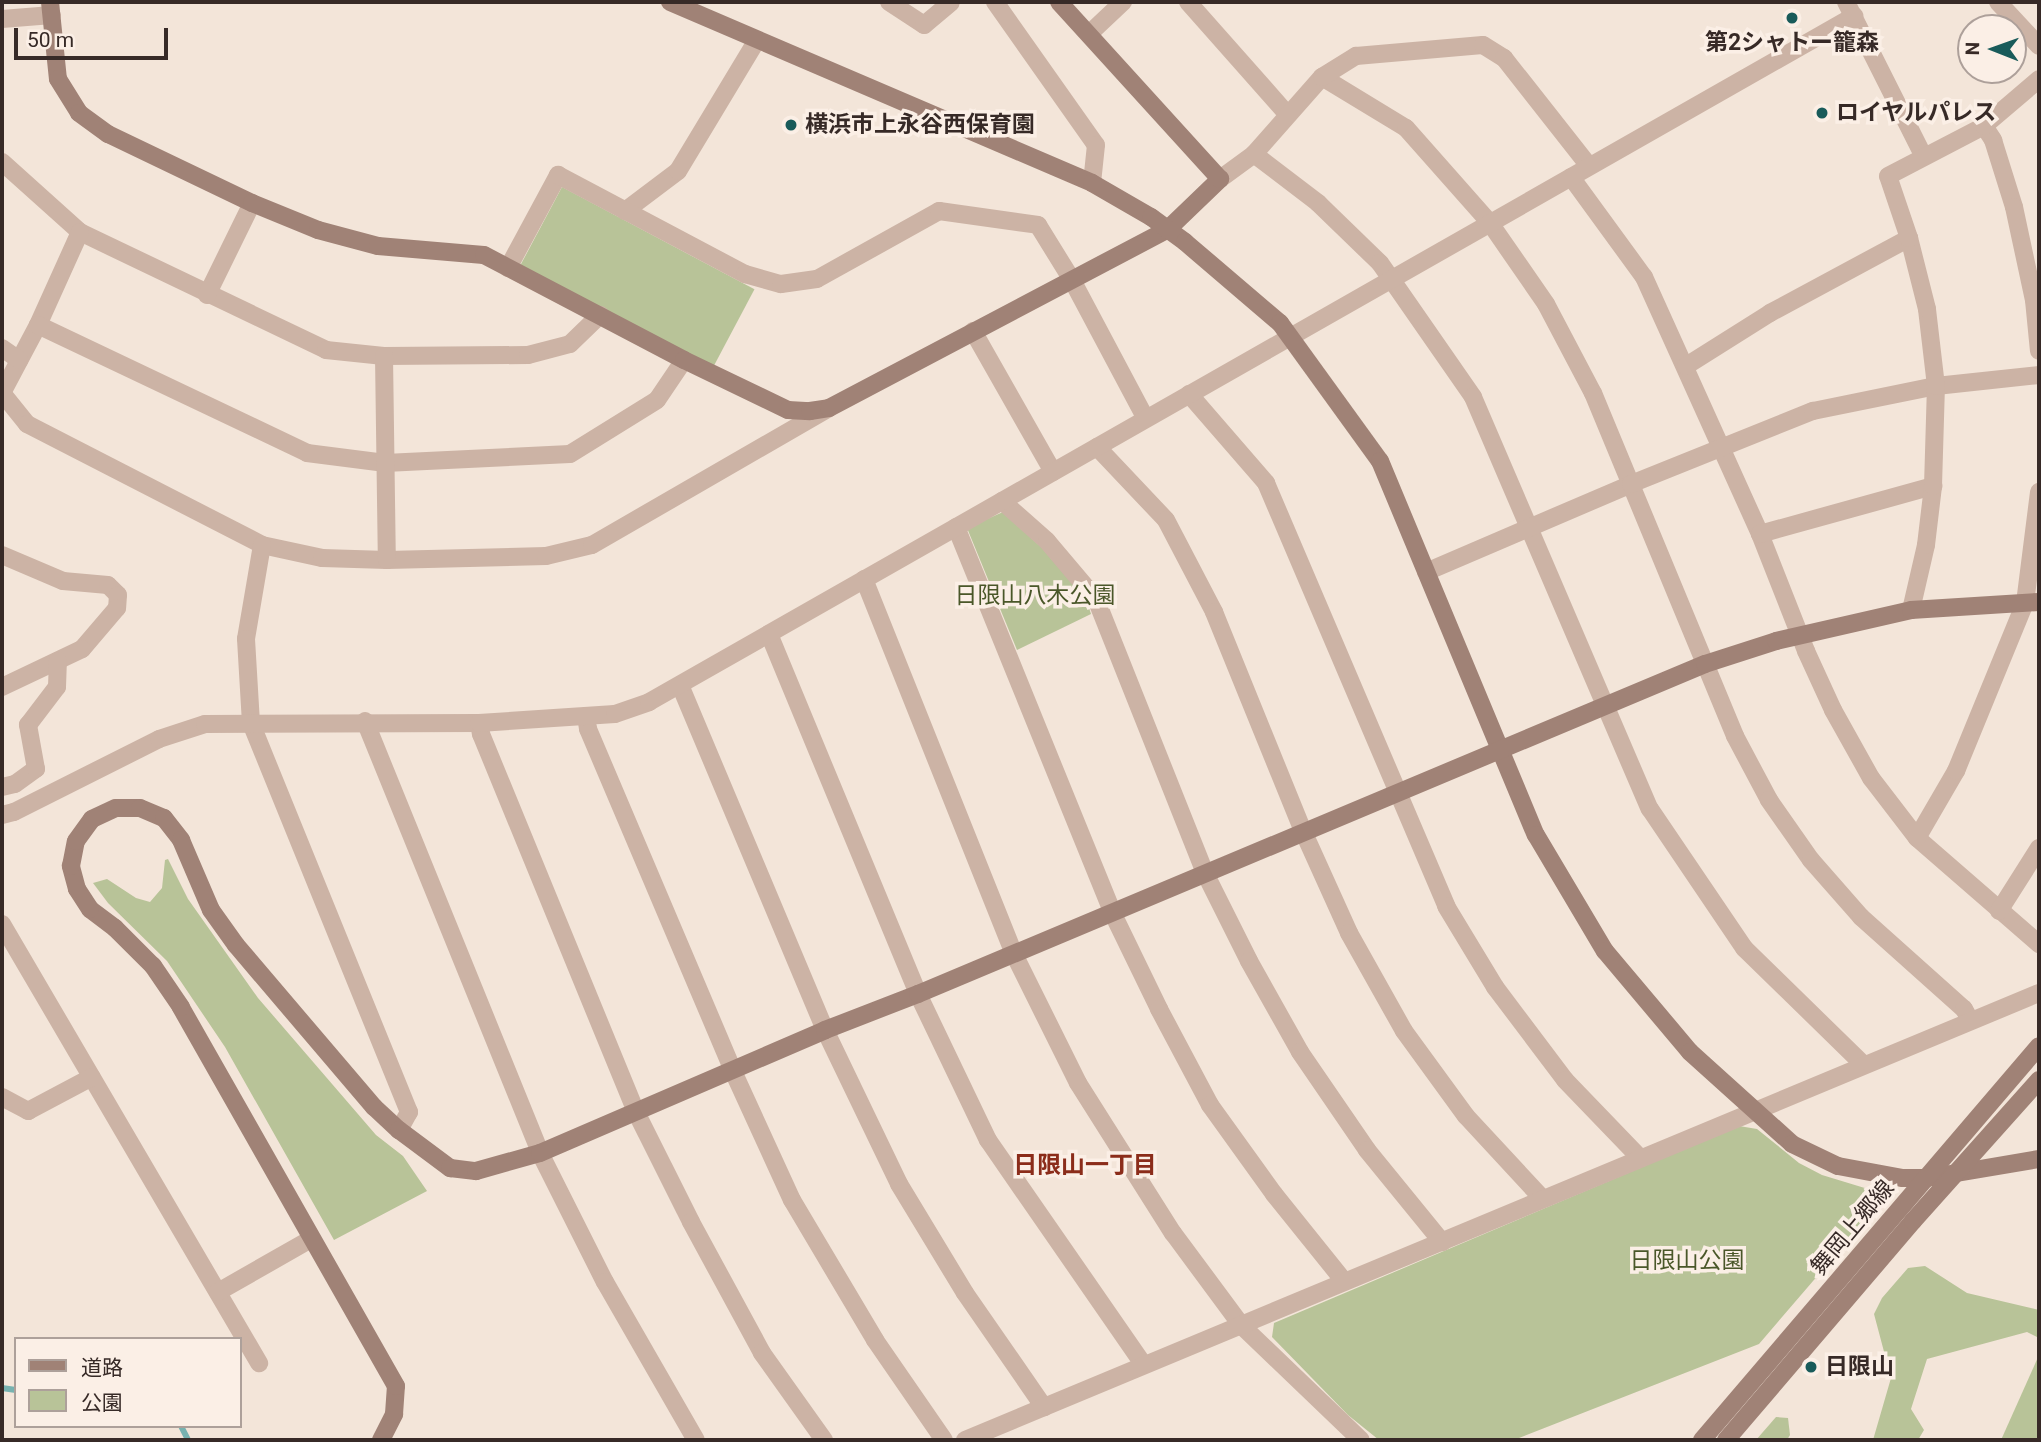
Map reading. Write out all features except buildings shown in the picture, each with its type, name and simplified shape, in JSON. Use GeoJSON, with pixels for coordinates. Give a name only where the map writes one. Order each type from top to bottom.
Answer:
{"type":"FeatureCollection","features":[{"type":"Feature","properties":{"kind":"street"},"geometry":{"type":"LineString","coordinates":[[670,2],[1092,183],[1167,230],[1280,323],[1380,461],[1536,835],[1605,951],[1690,1052],[1792,1144],[1826,1161],[1870,1173],[1927,1178],[2039,1159]]}},
{"type":"Feature","properties":{"kind":"street"},"geometry":{"type":"LineString","coordinates":[[889,2],[924,24],[951,2]]}},
{"type":"Feature","properties":{"kind":"street"},"geometry":{"type":"LineString","coordinates":[[995,2],[1096,145],[1092,183]]}},
{"type":"Feature","properties":{"kind":"street"},"geometry":{"type":"LineString","coordinates":[[1059,2],[1220,179]]}},
{"type":"Feature","properties":{"kind":"street"},"geometry":{"type":"LineString","coordinates":[[1089,34],[1123,2]]}},
{"type":"Feature","properties":{"kind":"street"},"geometry":{"type":"LineString","coordinates":[[1188,2],[1287,114]]}},
{"type":"Feature","properties":{"kind":"street"},"geometry":{"type":"LineString","coordinates":[[1998,2],[2039,46]]}},
{"type":"Feature","properties":{"kind":"street"},"geometry":{"type":"LineString","coordinates":[[2,19],[51,8],[58,79],[79,113],[107,134],[252,203],[317,230],[378,246],[484,255],[684,360],[788,410],[829,408]]}},
{"type":"Feature","properties":{"kind":"street"},"geometry":{"type":"LineString","coordinates":[[2,815],[159,739],[205,724],[365,721],[479,723],[615,713],[649,702],[1393,280],[1571,177],[1850,9],[1923,155]]}},
{"type":"Feature","properties":{"kind":"street"},"geometry":{"type":"LineString","coordinates":[[625,211],[678,171],[757,40]]}},
{"type":"Feature","properties":{"kind":"street"},"geometry":{"type":"LineString","coordinates":[[80,232],[38,325],[2,393],[27,424],[262,545],[323,558],[387,560],[546,556],[592,545],[829,408],[1167,230],[1220,179],[1254,154],[1322,77],[1356,56],[1483,45],[1504,58],[1589,166]]}},
{"type":"Feature","properties":{"kind":"street"},"geometry":{"type":"LineString","coordinates":[[1322,77],[1406,128],[1490,223],[1546,304],[1593,393],[1735,736],[1769,800],[1811,860],[1861,917],[1964,1009],[1970,1020]]}},
{"type":"Feature","properties":{"kind":"street"},"geometry":{"type":"LineString","coordinates":[[1911,610],[1926,545],[1933,486],[1936,386],[1927,309],[1909,238],[1888,176],[1923,155],[1983,126],[2039,79]]}},
{"type":"Feature","properties":{"kind":"street"},"geometry":{"type":"LineString","coordinates":[[1983,126],[1993,140],[2014,207],[2034,300],[2039,351]]}},
{"type":"Feature","properties":{"kind":"street"},"geometry":{"type":"LineString","coordinates":[[1254,154],[1318,203],[1393,280],[1473,397],[1650,809],[1744,948],[1863,1064]]}},
{"type":"Feature","properties":{"kind":"street"},"geometry":{"type":"LineString","coordinates":[[2,162],[80,232],[326,350],[384,356],[528,355],[570,344],[600,315]]}},
{"type":"Feature","properties":{"kind":"street"},"geometry":{"type":"LineString","coordinates":[[508,268],[558,175],[745,274],[781,284],[817,279],[939,211],[1038,225],[1072,280],[1146,419]]}},
{"type":"Feature","properties":{"kind":"street"},"geometry":{"type":"LineString","coordinates":[[1571,177],[1644,277],[1760,534],[1799,636],[1833,710],[1871,778],[1917,838],[2039,944]]}},
{"type":"Feature","properties":{"kind":"street"},"geometry":{"type":"LineString","coordinates":[[207,295],[252,203]]}},
{"type":"Feature","properties":{"kind":"street"},"geometry":{"type":"LineString","coordinates":[[1686,366],[1770,313],[1909,238]]}},
{"type":"Feature","properties":{"kind":"street"},"geometry":{"type":"LineString","coordinates":[[38,325],[307,453],[385,463],[570,454],[657,400],[684,360]]}},
{"type":"Feature","properties":{"kind":"street"},"geometry":{"type":"LineString","coordinates":[[973,331],[1053,472]]}},
{"type":"Feature","properties":{"kind":"street"},"geometry":{"type":"LineString","coordinates":[[2,348],[19,360]]}},
{"type":"Feature","properties":{"kind":"street"},"geometry":{"type":"LineString","coordinates":[[384,356],[387,560]]}},
{"type":"Feature","properties":{"kind":"street"},"geometry":{"type":"LineString","coordinates":[[1426,572],[1631,484],[1813,411],[1936,386],[2039,375]]}},
{"type":"Feature","properties":{"kind":"street"},"geometry":{"type":"LineString","coordinates":[[1189,394],[1266,483],[1446,906],[1495,988],[1565,1080],[1640,1158]]}},
{"type":"Feature","properties":{"kind":"street"},"geometry":{"type":"LineString","coordinates":[[1097,447],[1166,520],[1214,612],[1303,831],[1349,933],[1404,1031],[1466,1116],[1542,1198]]}},
{"type":"Feature","properties":{"kind":"street"},"geometry":{"type":"LineString","coordinates":[[1760,534],[1933,486]]}},
{"type":"Feature","properties":{"kind":"street"},"geometry":{"type":"LineString","coordinates":[[1917,838],[1956,771],[2032,602],[2039,492]]}},
{"type":"Feature","properties":{"kind":"street"},"geometry":{"type":"LineString","coordinates":[[1002,500],[1047,541],[1096,599],[1205,873],[1300,1052],[1367,1150],[1442,1242]]}},
{"type":"Feature","properties":{"kind":"street"},"geometry":{"type":"LineString","coordinates":[[956,527],[1112,912],[1210,1105],[1274,1194],[1344,1281]]}},
{"type":"Feature","properties":{"kind":"street"},"geometry":{"type":"LineString","coordinates":[[262,545],[246,639],[251,723],[409,1112],[399,1130]]}},
{"type":"Feature","properties":{"kind":"street"},"geometry":{"type":"LineString","coordinates":[[2,555],[63,581],[108,585],[118,595],[117,608],[82,649],[2,687]]}},
{"type":"Feature","properties":{"kind":"street"},"geometry":{"type":"LineString","coordinates":[[864,579],[1013,952],[1078,1083],[1173,1233],[1241,1325],[1361,1440]]}},
{"type":"Feature","properties":{"kind":"street"},"geometry":{"type":"LineString","coordinates":[[381,1440],[394,1414],[396,1386],[181,1007],[153,966],[115,928],[90,909],[77,889],[71,866],[76,841],[92,819],[116,808],[140,808],[164,818],[181,840],[211,910],[236,945],[374,1107],[399,1130],[450,1168],[476,1171],[540,1153],[732,1069],[918,994],[1705,664],[1799,636],[1911,610],[2032,602]]}},
{"type":"Feature","properties":{"kind":"street"},"geometry":{"type":"LineString","coordinates":[[769,634],[918,994],[988,1140],[1143,1364]]}},
{"type":"Feature","properties":{"kind":"street"},"geometry":{"type":"LineString","coordinates":[[2,787],[15,783],[36,769],[28,725],[57,687],[58,661]]}},
{"type":"Feature","properties":{"kind":"street"},"geometry":{"type":"LineString","coordinates":[[680,685],[825,1030],[899,1184],[965,1293],[1044,1407]]}},
{"type":"Feature","properties":{"kind":"street"},"geometry":{"type":"LineString","coordinates":[[586,716],[588,729],[732,1069],[792,1200],[875,1340],[944,1440]]}},
{"type":"Feature","properties":{"kind":"street"},"geometry":{"type":"LineString","coordinates":[[365,721],[540,1153],[605,1282],[696,1440]]}},
{"type":"Feature","properties":{"kind":"street"},"geometry":{"type":"LineString","coordinates":[[479,723],[481,734],[635,1110],[691,1222],[762,1353],[824,1440]]}},
{"type":"Feature","properties":{"kind":"street"},"geometry":{"type":"LineString","coordinates":[[1999,911],[2039,848]]}},
{"type":"Feature","properties":{"kind":"street"},"geometry":{"type":"LineString","coordinates":[[2,924],[259,1363]]}},
{"type":"Feature","properties":{"kind":"street"},"geometry":{"type":"LineString","coordinates":[[965,1440],[2039,993]]}},
{"type":"Feature","properties":{"kind":"street","name":"舞岡上郷線"},"geometry":{"type":"LineString","coordinates":[[1703,1440],[2039,1045]]}},
{"type":"Feature","properties":{"kind":"street"},"geometry":{"type":"LineString","coordinates":[[2,1097],[28,1111],[92,1077]]}},
{"type":"Feature","properties":{"kind":"street","name":"舞岡上郷線"},"geometry":{"type":"LineString","coordinates":[[1726,1440],[1954,1174],[2039,1080]]}},
{"type":"Feature","properties":{"kind":"street"},"geometry":{"type":"LineString","coordinates":[[218,1292],[311,1239]]}},
{"type":"Feature","properties":{"kind":"green space"},"geometry":{"type":"Polygon","coordinates":[[[562,187],[754,289],[713,368],[520,266],[562,187]]]}},
{"type":"Feature","properties":{"kind":"green space","name":"日限山八木公園"},"geometry":{"type":"Polygon","coordinates":[[[1003,512],[1042,548],[1086,599],[1091,614],[1017,650],[967,528],[1003,512]]]}},
{"type":"Feature","properties":{"kind":"green space"},"geometry":{"type":"Polygon","coordinates":[[[168,859],[188,899],[258,998],[376,1135],[403,1156],[427,1191],[334,1240],[225,1047],[167,961],[108,903],[93,883],[107,879],[136,898],[150,902],[162,888],[165,860],[168,859]]]}},
{"type":"Feature","properties":{"kind":"green space","name":"日限山公園"},"geometry":{"type":"Polygon","coordinates":[[[1739,1126],[1757,1129],[1799,1163],[1822,1175],[1868,1189],[1874,1210],[1759,1344],[1514,1440],[1379,1440],[1348,1415],[1272,1337],[1274,1323],[1739,1126]]]}},
{"type":"Feature","properties":{"kind":"green space"},"geometry":{"type":"Polygon","coordinates":[[[1925,1266],[1967,1293],[2039,1310],[2039,1338],[2027,1332],[1927,1359],[1911,1409],[1924,1430],[1918,1440],[1873,1440],[1891,1378],[1874,1314],[1882,1298],[1908,1268],[1925,1266]]]}},
{"type":"Feature","properties":{"kind":"green space"},"geometry":{"type":"Polygon","coordinates":[[[2039,1355],[2039,1440],[2001,1440],[2039,1355]]]}},
{"type":"Feature","properties":{"kind":"green space"},"geometry":{"type":"Polygon","coordinates":[[[1776,1417],[1788,1418],[1790,1435],[1787,1440],[1756,1440],[1776,1417]]]}},
{"type":"Feature","properties":{"kind":"waterway"},"geometry":{"type":"LineString","coordinates":[[2,1388],[14,1390]]}},
{"type":"Feature","properties":{"kind":"waterway"},"geometry":{"type":"LineString","coordinates":[[182,1428],[188,1440]]}},
{"type":"Feature","properties":{"kind":"place","name":"第2シャトー籠森"},"geometry":{"type":"Point","coordinates":[1792,18]}},
{"type":"Feature","properties":{"kind":"place","name":"ロイヤルパレス"},"geometry":{"type":"Point","coordinates":[1822,113]}},
{"type":"Feature","properties":{"kind":"place","name":"横浜市上永谷西保育園"},"geometry":{"type":"Point","coordinates":[791,125]}},
{"type":"Feature","properties":{"kind":"place","name":"日限山"},"geometry":{"type":"Point","coordinates":[1811,1367]}},
{"type":"Feature","properties":{"kind":"district","name":"日限山一丁目"},"geometry":{"type":"Point","coordinates":[1085,1166]}}]}
